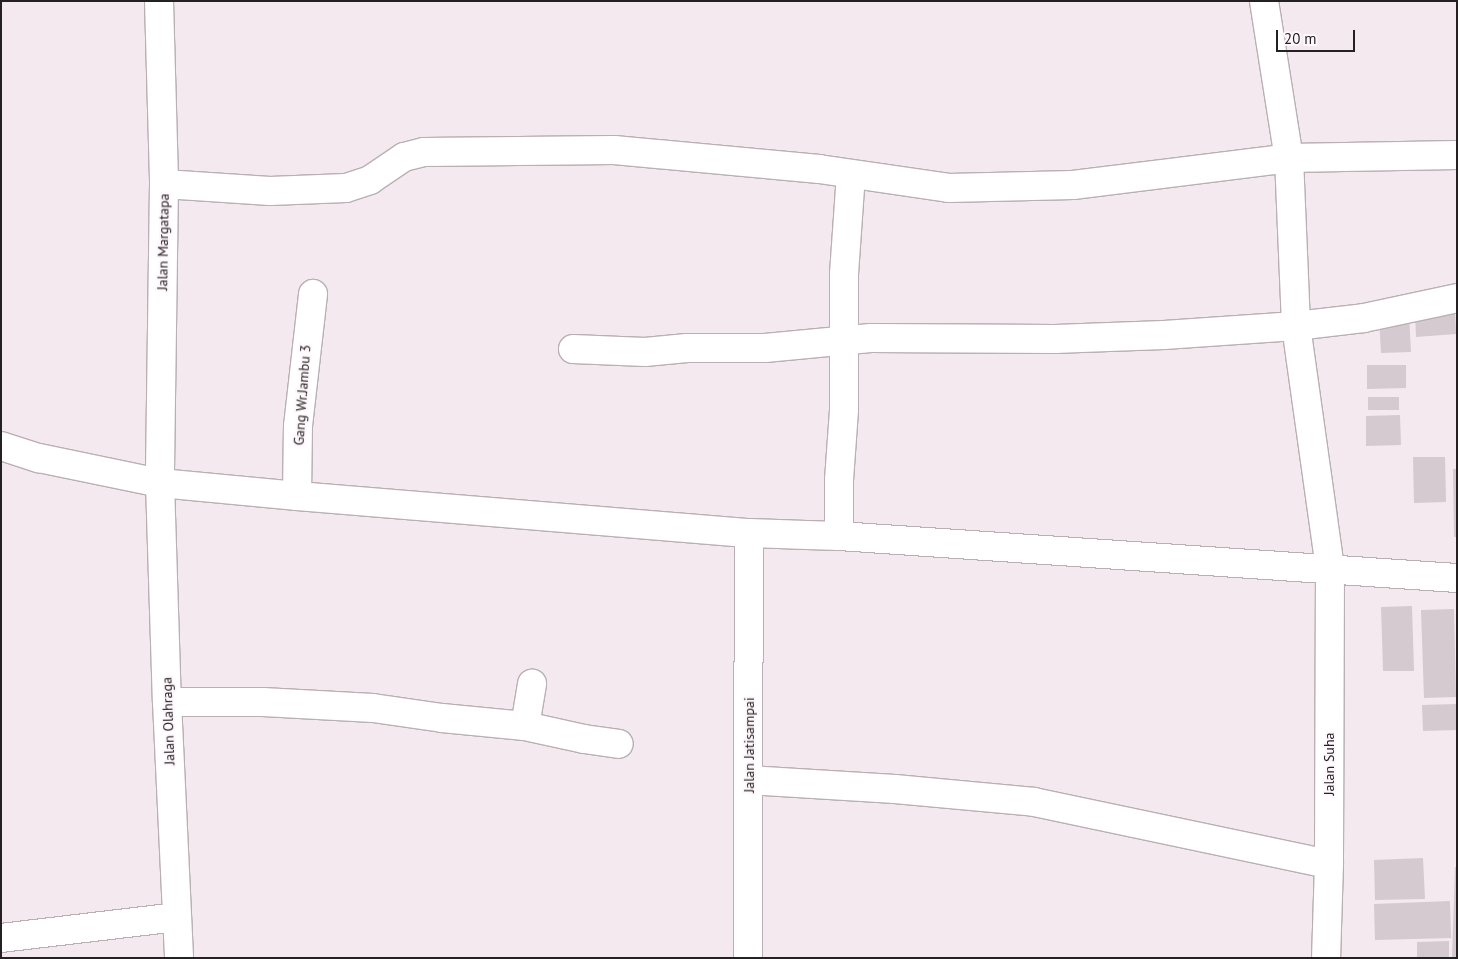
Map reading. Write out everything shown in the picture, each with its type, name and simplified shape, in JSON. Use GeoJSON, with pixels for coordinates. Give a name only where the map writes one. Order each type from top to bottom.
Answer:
{"type":"FeatureCollection","features":[{"type":"Feature","properties":{"kind":"street","name":"Jalan Margatapa"},"geometry":{"type":"LineString","coordinates":[[159,1],[164,184],[160,483]]}},
{"type":"Feature","properties":{"kind":"street","name":"Jalan Suha"},"geometry":{"type":"LineString","coordinates":[[1264,1],[1289,158],[1296,326],[1330,569],[1329,864],[1326,958]]}},
{"type":"Feature","properties":{"kind":"street"},"geometry":{"type":"LineString","coordinates":[[164,184],[270,191],[346,188],[370,180],[404,157],[424,152],[614,150],[851,174],[949,188],[1073,185],[1289,158],[1457,155]]}},
{"type":"Feature","properties":{"kind":"street"},"geometry":{"type":"LineString","coordinates":[[839,536],[844,410],[844,274],[851,174]]}},
{"type":"Feature","properties":{"kind":"street","name":"Gang Wr.Jambu 3"},"geometry":{"type":"LineString","coordinates":[[297,496],[298,426],[313,294]]}},
{"type":"Feature","properties":{"kind":"street"},"geometry":{"type":"LineString","coordinates":[[573,349],[645,352],[687,348],[766,348],[871,338],[1055,339],[1164,335],[1296,326],[1364,318],[1457,298]]}},
{"type":"Feature","properties":{"kind":"street"},"geometry":{"type":"LineString","coordinates":[[1,446],[39,458],[160,483],[297,496],[749,533],[839,536],[1457,578]]}},
{"type":"Feature","properties":{"kind":"street","name":"Jalan Olahraga"},"geometry":{"type":"LineString","coordinates":[[160,483],[167,702],[179,958]]}},
{"type":"Feature","properties":{"kind":"street","name":"Jalan Jatisampai"},"geometry":{"type":"LineString","coordinates":[[748,958],[749,533]]}},
{"type":"Feature","properties":{"kind":"street"},"geometry":{"type":"LineString","coordinates":[[525,726],[532,684]]}},
{"type":"Feature","properties":{"kind":"street"},"geometry":{"type":"LineString","coordinates":[[167,702],[263,702],[373,708],[442,718],[525,726],[584,739],[619,744]]}},
{"type":"Feature","properties":{"kind":"street"},"geometry":{"type":"LineString","coordinates":[[748,780],[896,789],[1034,802],[1329,864]]}},
{"type":"Feature","properties":{"kind":"street"},"geometry":{"type":"LineString","coordinates":[[1,938],[177,918]]}},
{"type":"Feature","properties":{"kind":"building"},"geometry":{"type":"Polygon","coordinates":[[[1455,309],[1456,334],[1416,337],[1415,311],[1455,309]]]}},
{"type":"Feature","properties":{"kind":"building"},"geometry":{"type":"Polygon","coordinates":[[[1409,314],[1411,352],[1381,353],[1379,316],[1409,314]]]}},
{"type":"Feature","properties":{"kind":"building"},"geometry":{"type":"Polygon","coordinates":[[[1367,365],[1406,365],[1406,388],[1367,389],[1367,365]]]}},
{"type":"Feature","properties":{"kind":"building"},"geometry":{"type":"Polygon","coordinates":[[[1368,397],[1399,397],[1399,410],[1368,410],[1368,397]]]}},
{"type":"Feature","properties":{"kind":"building"},"geometry":{"type":"Polygon","coordinates":[[[1400,415],[1401,445],[1366,446],[1366,416],[1400,415]]]}},
{"type":"Feature","properties":{"kind":"building"},"geometry":{"type":"Polygon","coordinates":[[[1413,457],[1445,457],[1446,502],[1414,503],[1413,457]]]}},
{"type":"Feature","properties":{"kind":"building"},"geometry":{"type":"Polygon","coordinates":[[[1453,469],[1457,469],[1457,537],[1454,537],[1453,469]]]}},
{"type":"Feature","properties":{"kind":"building"},"geometry":{"type":"Polygon","coordinates":[[[1412,606],[1414,671],[1383,671],[1381,607],[1412,606]]]}},
{"type":"Feature","properties":{"kind":"building"},"geometry":{"type":"Polygon","coordinates":[[[1454,609],[1456,697],[1424,698],[1421,610],[1454,609]]]}},
{"type":"Feature","properties":{"kind":"building"},"geometry":{"type":"Polygon","coordinates":[[[1457,704],[1457,730],[1423,731],[1422,705],[1457,704]]]}},
{"type":"Feature","properties":{"kind":"building"},"geometry":{"type":"Polygon","coordinates":[[[1423,858],[1425,899],[1375,900],[1374,860],[1423,858]]]}},
{"type":"Feature","properties":{"kind":"building"},"geometry":{"type":"Polygon","coordinates":[[[1455,867],[1457,867],[1457,957],[1452,957],[1455,867]]]}},
{"type":"Feature","properties":{"kind":"building"},"geometry":{"type":"Polygon","coordinates":[[[1450,901],[1451,938],[1375,940],[1374,904],[1450,901]]]}},
{"type":"Feature","properties":{"kind":"building"},"geometry":{"type":"Polygon","coordinates":[[[1449,941],[1449,958],[1417,958],[1417,942],[1449,941]]]}}]}
